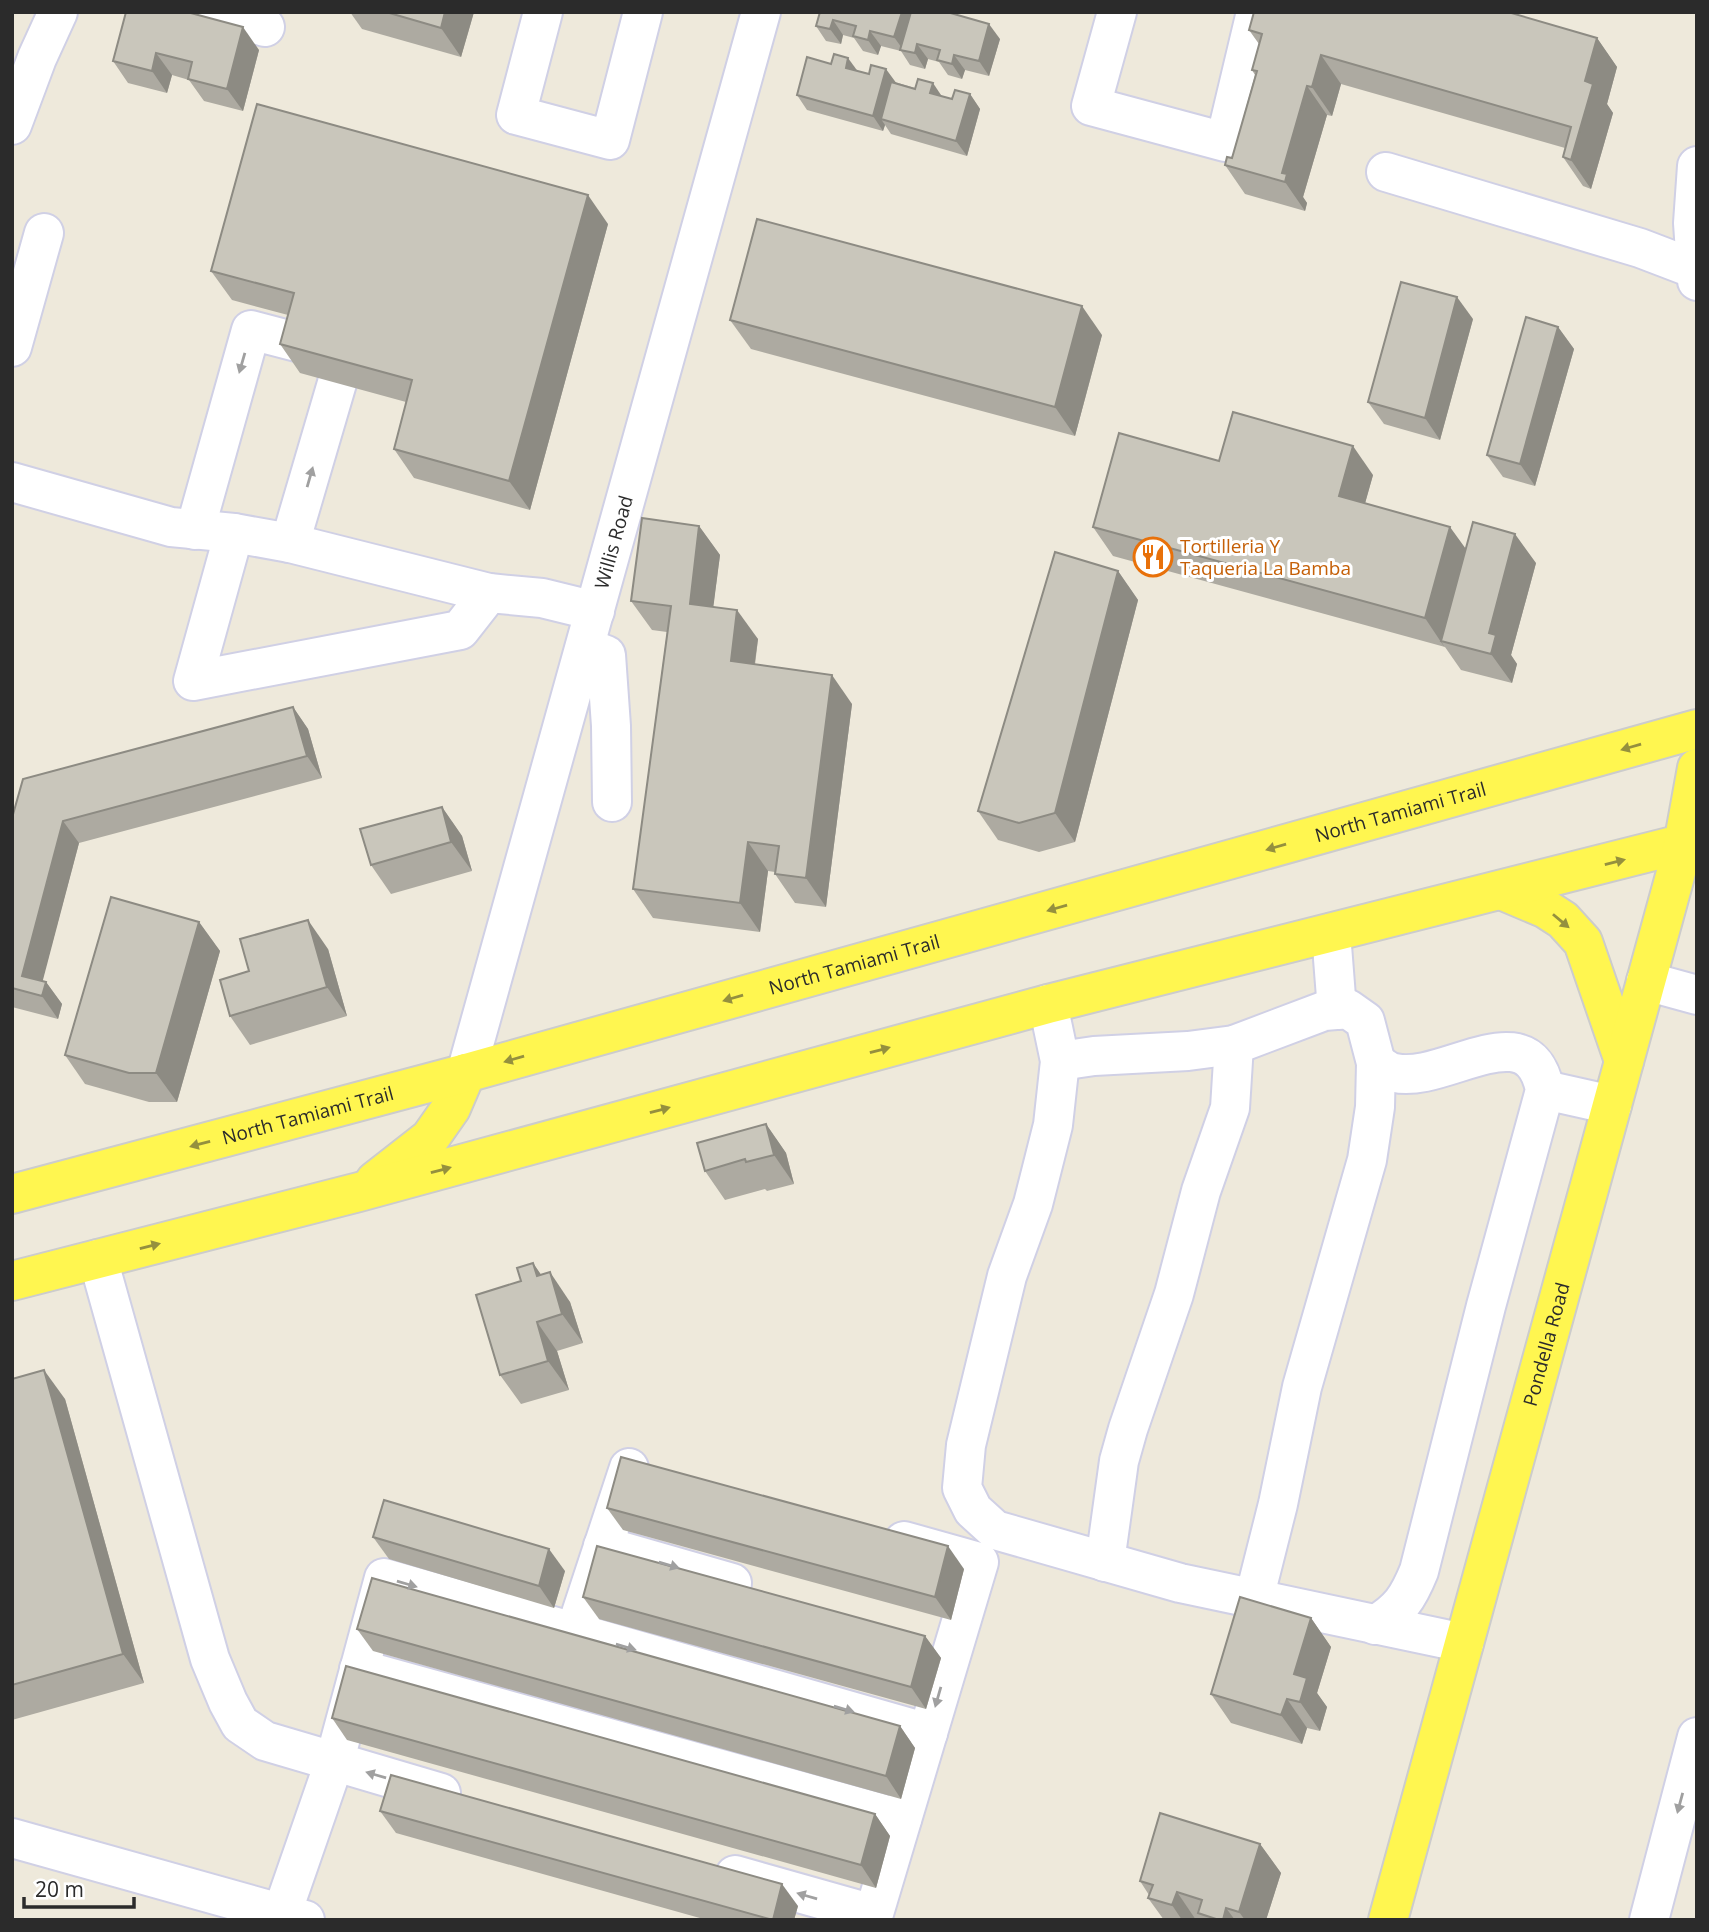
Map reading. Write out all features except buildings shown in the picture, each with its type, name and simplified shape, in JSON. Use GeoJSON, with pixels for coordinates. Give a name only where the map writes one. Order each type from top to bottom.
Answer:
{"type":"FeatureCollection","features":[{"type":"Feature","properties":{"kind":"main road","name":"North Tamiami Trail"},"geometry":{"type":"LineString","coordinates":[[12,1194],[466,1073],[1697,729]]}},
{"type":"Feature","properties":{"kind":"main road","name":"Pondella Road"},"geometry":{"type":"LineString","coordinates":[[1388,1920],[1646,981],[1690,843],[1697,768]]}},
{"type":"Feature","properties":{"kind":"main road"},"geometry":{"type":"LineString","coordinates":[[12,1281],[359,1192],[1048,1004],[1690,843]]}},
{"type":"Feature","properties":{"kind":"main road"},"geometry":{"type":"LineString","coordinates":[[1501,890],[1546,909],[1563,920],[1583,942],[1624,1061]]}},
{"type":"Feature","properties":{"kind":"main road"},"geometry":{"type":"LineString","coordinates":[[359,1192],[430,1138],[451,1108],[466,1073]]}},
{"type":"Feature","properties":{"kind":"street"},"geometry":{"type":"LineString","coordinates":[[12,125],[37,58],[58,12]]}},
{"type":"Feature","properties":{"kind":"street"},"geometry":{"type":"LineString","coordinates":[[215,12],[265,27]]}},
{"type":"Feature","properties":{"kind":"street"},"geometry":{"type":"LineString","coordinates":[[543,12],[516,115],[610,139],[643,12]]}},
{"type":"Feature","properties":{"kind":"street","name":"Willis Road"},"geometry":{"type":"LineString","coordinates":[[466,1073],[761,12]]}},
{"type":"Feature","properties":{"kind":"street"},"geometry":{"type":"LineString","coordinates":[[1117,12],[1091,106],[1225,142],[1256,12]]}},
{"type":"Feature","properties":{"kind":"street"},"geometry":{"type":"LineString","coordinates":[[1386,172],[1640,248],[1696,275],[1693,223],[1697,166]]}},
{"type":"Feature","properties":{"kind":"street"},"geometry":{"type":"LineString","coordinates":[[12,347],[44,233]]}},
{"type":"Feature","properties":{"kind":"street"},"geometry":{"type":"LineString","coordinates":[[195,530],[251,330],[308,345]]}},
{"type":"Feature","properties":{"kind":"street"},"geometry":{"type":"LineString","coordinates":[[290,543],[337,383]]}},
{"type":"Feature","properties":{"kind":"street"},"geometry":{"type":"LineString","coordinates":[[12,482],[171,527],[234,533],[290,543],[489,593],[542,598],[590,629],[606,654],[612,802]]}},
{"type":"Feature","properties":{"kind":"street"},"geometry":{"type":"LineString","coordinates":[[234,533],[193,681],[460,630],[489,593]]}},
{"type":"Feature","properties":{"kind":"street"},"geometry":{"type":"LineString","coordinates":[[1331,933],[1337,1010]]}},
{"type":"Feature","properties":{"kind":"street"},"geometry":{"type":"LineString","coordinates":[[1646,981],[1697,995]]}},
{"type":"Feature","properties":{"kind":"street"},"geometry":{"type":"LineString","coordinates":[[1048,1004],[1060,1061],[1053,1125],[1033,1204],[1007,1276],[966,1445],[962,1488],[973,1510],[995,1530],[1180,1583],[1464,1643]]}},
{"type":"Feature","properties":{"kind":"street"},"geometry":{"type":"LineString","coordinates":[[1060,1061],[1234,1045],[1324,1011],[1348,1009],[1365,1021],[1376,1063],[1375,1107],[1367,1160],[1302,1387],[1278,1504],[1254,1599]]}},
{"type":"Feature","properties":{"kind":"street"},"geometry":{"type":"LineString","coordinates":[[1105,1562],[1122,1450],[1174,1294],[1201,1191],[1230,1108],[1234,1045]]}},
{"type":"Feature","properties":{"kind":"street"},"geometry":{"type":"LineString","coordinates":[[1375,1625],[1395,1613],[1410,1594],[1419,1571],[1486,1306],[1545,1090],[1541,1073],[1529,1057],[1514,1052],[1499,1051],[1457,1065],[1411,1074],[1393,1073],[1376,1063]]}},
{"type":"Feature","properties":{"kind":"street"},"geometry":{"type":"LineString","coordinates":[[1545,1090],[1612,1105]]}},
{"type":"Feature","properties":{"kind":"street"},"geometry":{"type":"LineString","coordinates":[[98,1259],[210,1659],[240,1724],[265,1741],[478,1804]]}},
{"type":"Feature","properties":{"kind":"street"},"geometry":{"type":"LineString","coordinates":[[575,1632],[631,1464],[657,1472]]}},
{"type":"Feature","properties":{"kind":"street"},"geometry":{"type":"LineString","coordinates":[[702,1866],[872,1917],[928,1733],[940,1643],[979,1562],[872,1532]]}},
{"type":"Feature","properties":{"kind":"street"},"geometry":{"type":"LineString","coordinates":[[603,1546],[765,1593]]}},
{"type":"Feature","properties":{"kind":"street"},"geometry":{"type":"LineString","coordinates":[[12,1838],[294,1917],[384,1578],[928,1733]]}},
{"type":"Feature","properties":{"kind":"street"},"geometry":{"type":"LineString","coordinates":[[359,1669],[902,1819]]}},
{"type":"Feature","properties":{"kind":"street"},"geometry":{"type":"LineString","coordinates":[[1649,1920],[1697,1737]]}},
{"type":"Feature","properties":{"kind":"place","name":"Tortilleria Y Taqueria La Bamba"},"geometry":{"type":"Point","coordinates":[1153,557]}}]}
